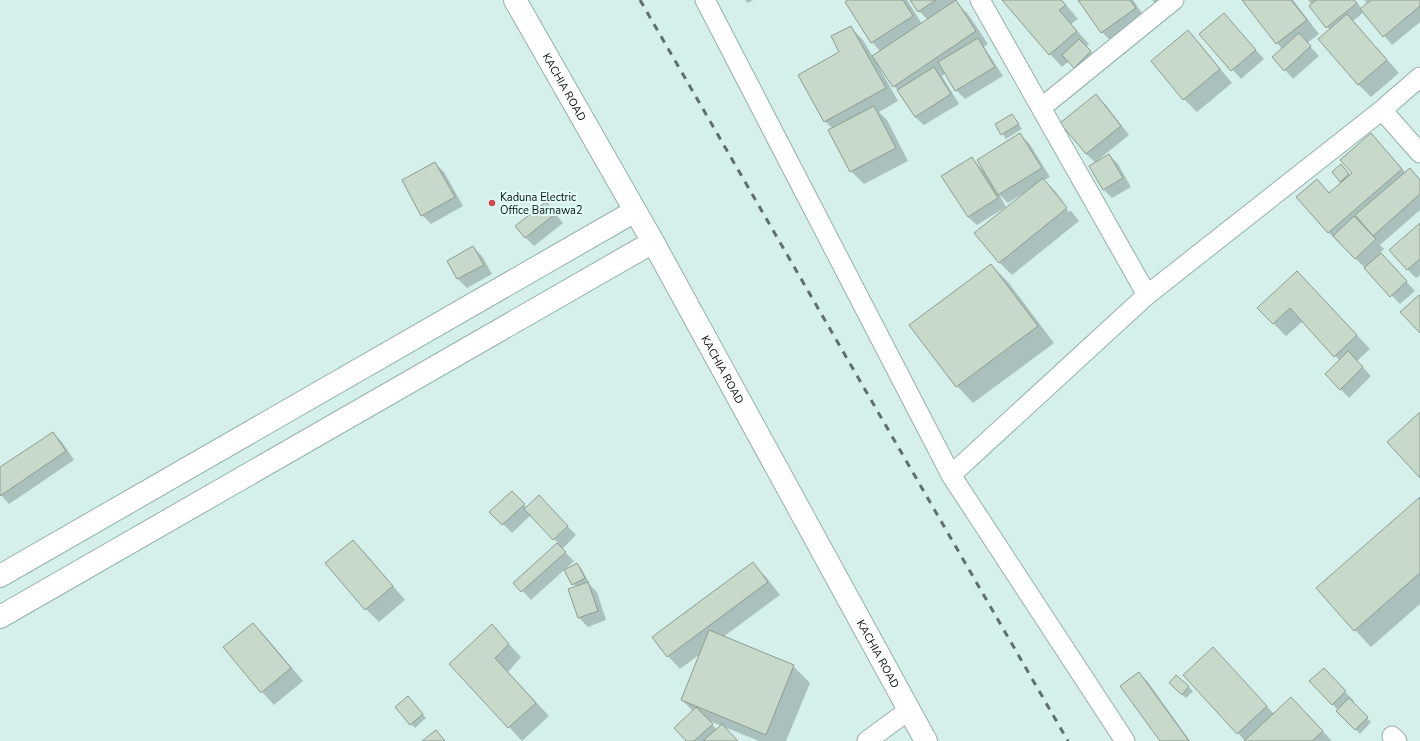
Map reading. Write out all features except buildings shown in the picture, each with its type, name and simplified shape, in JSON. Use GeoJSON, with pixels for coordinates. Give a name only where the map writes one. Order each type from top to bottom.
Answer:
{"type":"FeatureCollection","features":[{"type":"Feature","properties":{"kind":"street","name":"KACHIA ROAD"},"geometry":{"type":"LineString","coordinates":[[515,0],[653,242],[926,741]]}},
{"type":"Feature","properties":{"kind":"street"},"geometry":{"type":"LineString","coordinates":[[705,0],[951,475],[1125,741]]}},
{"type":"Feature","properties":{"kind":"street"},"geometry":{"type":"LineString","coordinates":[[980,0],[1146,295]]}},
{"type":"Feature","properties":{"kind":"street"},"geometry":{"type":"LineString","coordinates":[[1041,108],[1174,0]]}},
{"type":"Feature","properties":{"kind":"street"},"geometry":{"type":"LineString","coordinates":[[951,475],[1146,295],[1382,110],[1420,77]]}},
{"type":"Feature","properties":{"kind":"street"},"geometry":{"type":"LineString","coordinates":[[1382,110],[1420,153]]}},
{"type":"Feature","properties":{"kind":"street"},"geometry":{"type":"LineString","coordinates":[[0,576],[635,211]]}},
{"type":"Feature","properties":{"kind":"street"},"geometry":{"type":"LineString","coordinates":[[0,617],[653,242]]}},
{"type":"Feature","properties":{"kind":"street"},"geometry":{"type":"LineString","coordinates":[[867,741],[909,710]]}},
{"type":"Feature","properties":{"kind":"railway"},"geometry":{"type":"LineString","coordinates":[[640,0],[1068,741]]}},
{"type":"Feature","properties":{"kind":"place","name":"Kaduna Electric Office Barnawa2"},"geometry":{"type":"Point","coordinates":[492,203]}}]}
